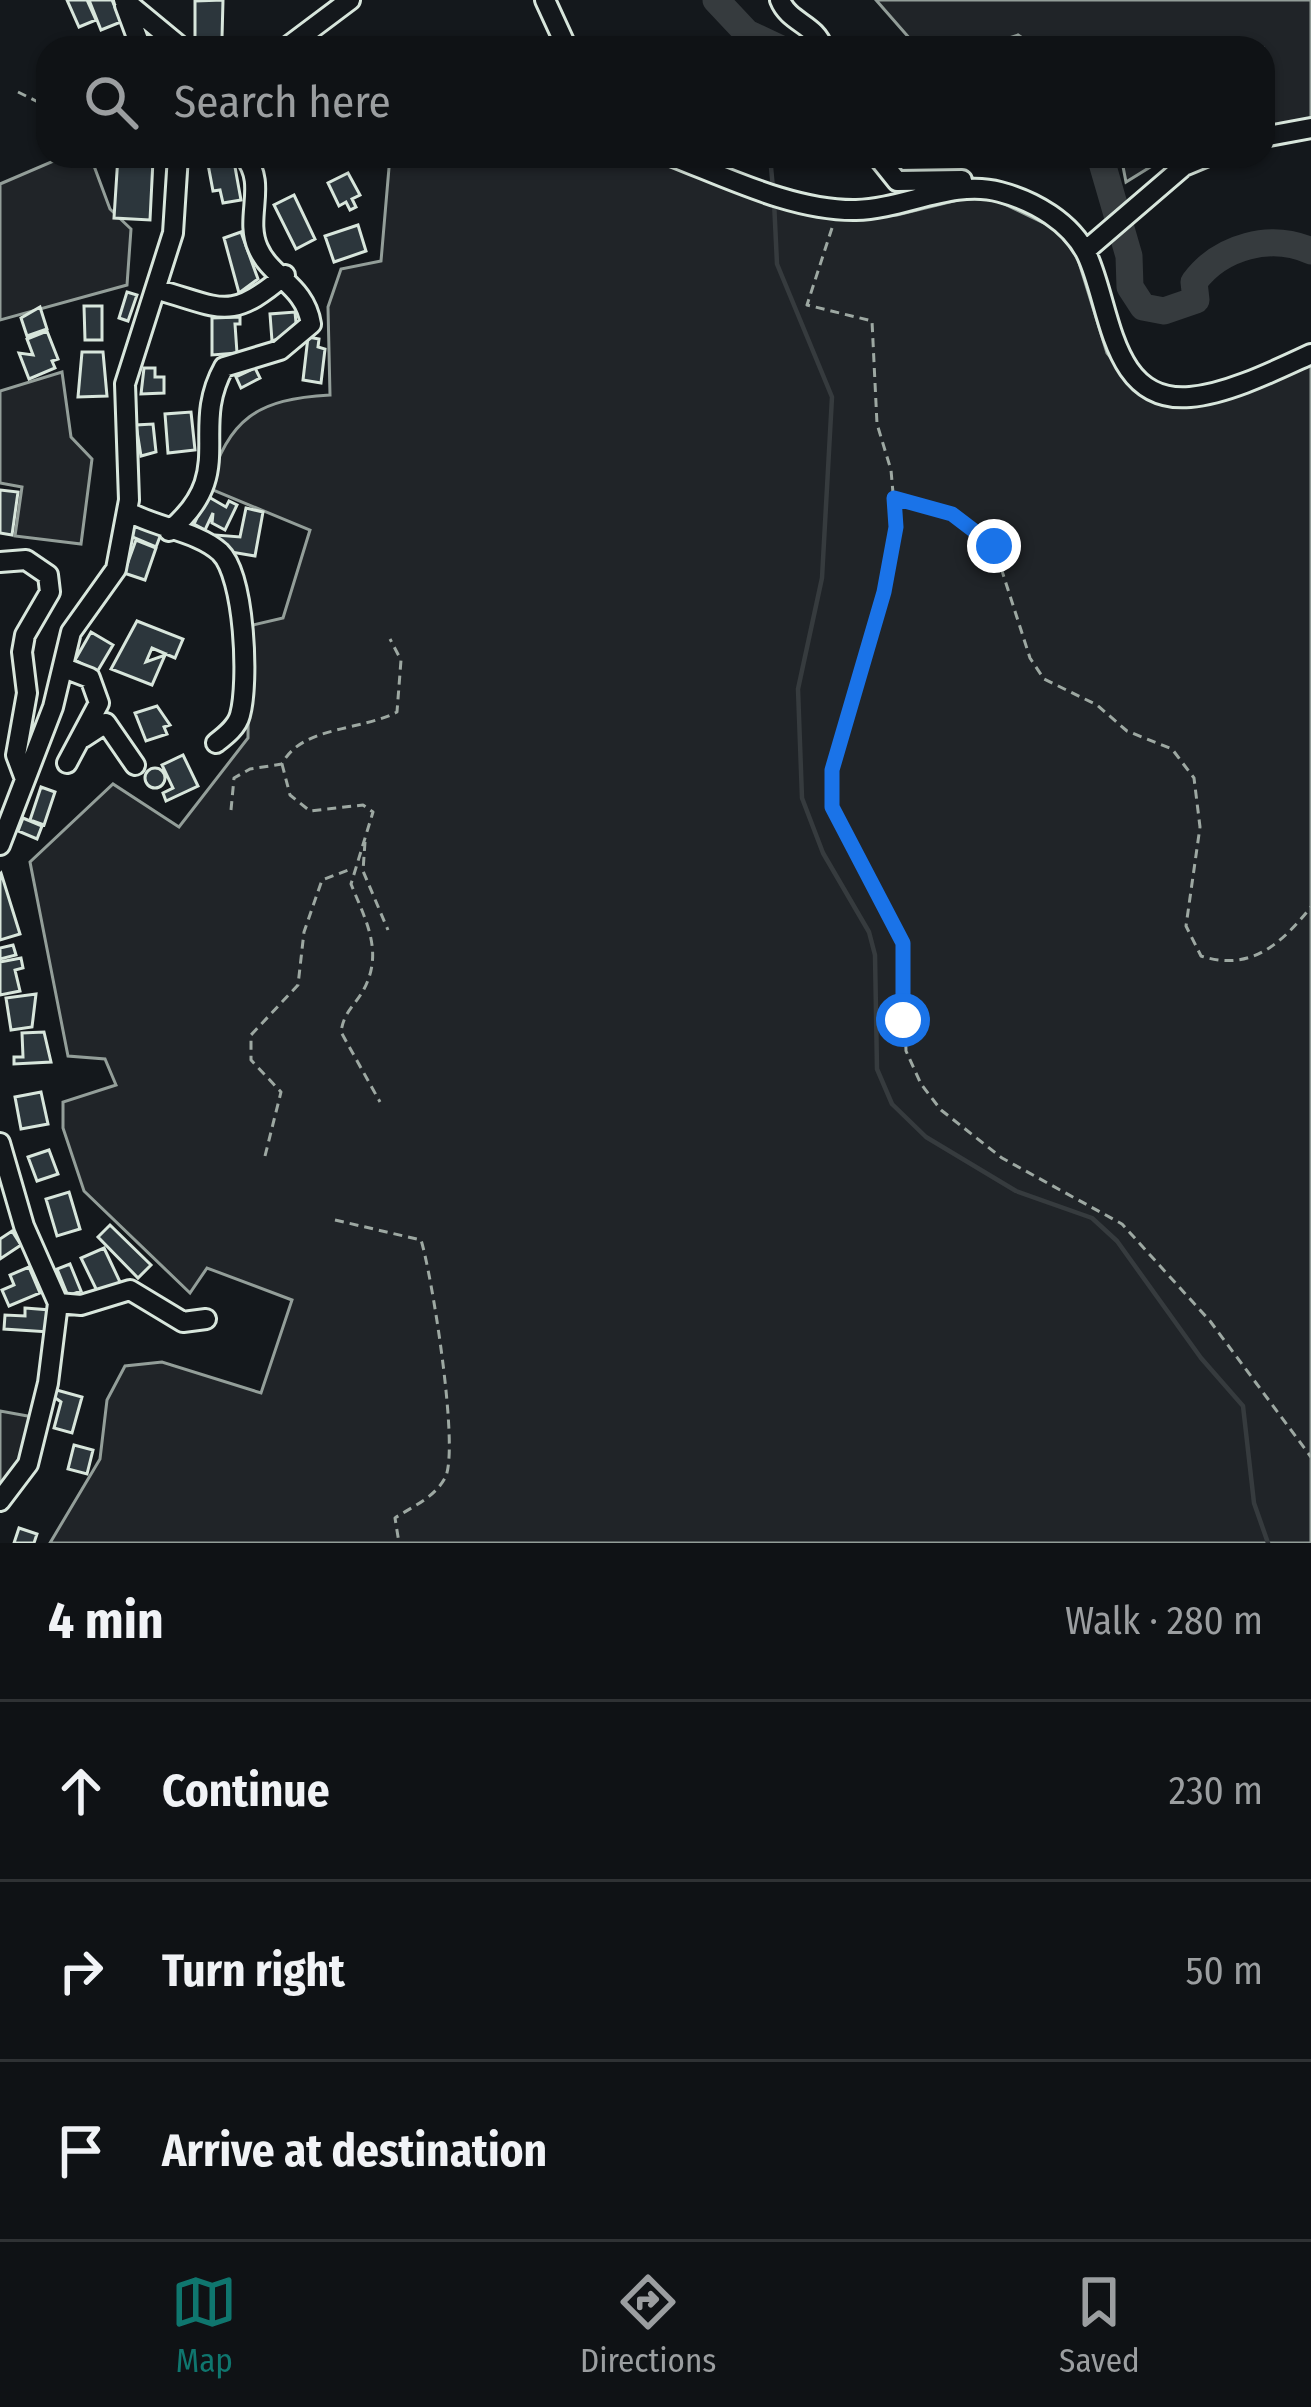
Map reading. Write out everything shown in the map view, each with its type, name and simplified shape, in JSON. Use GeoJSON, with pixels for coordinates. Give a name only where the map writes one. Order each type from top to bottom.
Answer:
{"type":"FeatureCollection","features":[{"type":"Feature","properties":{"kind":"street"},"geometry":{"type":"LineString","coordinates":[[123,0],[164,36]]}},
{"type":"Feature","properties":{"kind":"street"},"geometry":{"type":"LineString","coordinates":[[123,0],[136,36]]}},
{"type":"Feature","properties":{"kind":"street"},"geometry":{"type":"LineString","coordinates":[[302,36],[350,0]]}},
{"type":"Feature","properties":{"kind":"street"},"geometry":{"type":"LineString","coordinates":[[544,0],[561,36]]}},
{"type":"Feature","properties":{"kind":"street"},"geometry":{"type":"LineString","coordinates":[[780,0],[785,14],[818,36]]}},
{"type":"Feature","properties":{"kind":"street"},"geometry":{"type":"LineString","coordinates":[[1275,135],[1311,128]]}},
{"type":"Feature","properties":{"kind":"street"},"geometry":{"type":"LineString","coordinates":[[0,844],[77,619],[116,569],[127,511],[125,384],[158,290],[179,193],[178,168]]}},
{"type":"Feature","properties":{"kind":"street"},"geometry":{"type":"LineString","coordinates":[[169,531],[204,493],[212,447],[207,402],[224,368],[280,350],[311,324],[300,292],[265,262],[256,244],[257,181],[250,168]]}},
{"type":"Feature","properties":{"kind":"street"},"geometry":{"type":"LineString","coordinates":[[702,168],[838,209],[895,206],[969,188],[1030,203],[1062,222],[1085,251],[1116,349],[1146,387],[1190,397],[1311,354]]}},
{"type":"Feature","properties":{"kind":"street"},"geometry":{"type":"LineString","coordinates":[[887,168],[897,181],[962,180],[969,188]]}},
{"type":"Feature","properties":{"kind":"street"},"geometry":{"type":"LineString","coordinates":[[1085,251],[1182,168]]}},
{"type":"Feature","properties":{"kind":"street"},"geometry":{"type":"LineString","coordinates":[[158,290],[210,310],[224,309],[244,306],[285,275]]}},
{"type":"Feature","properties":{"kind":"street"},"geometry":{"type":"LineString","coordinates":[[127,511],[219,551],[236,583],[242,623],[241,714],[216,743]]}},
{"type":"Feature","properties":{"kind":"street"},"geometry":{"type":"LineString","coordinates":[[0,562],[26,560],[48,575],[50,592],[25,635],[22,652],[27,693],[16,755],[25,779]]}},
{"type":"Feature","properties":{"kind":"street"},"geometry":{"type":"LineString","coordinates":[[64,668],[90,678],[99,703],[67,764]]}},
{"type":"Feature","properties":{"kind":"street"},"geometry":{"type":"LineString","coordinates":[[82,738],[89,739],[106,723],[135,765]]}},
{"type":"Feature","properties":{"kind":"street"},"geometry":{"type":"LineString","coordinates":[[0,1143],[24,1226],[58,1303],[48,1383],[28,1464],[0,1502]]}},
{"type":"Feature","properties":{"kind":"street"},"geometry":{"type":"LineString","coordinates":[[58,1303],[81,1305],[130,1290],[183,1322],[206,1319]]}},
{"type":"Feature","properties":{"kind":"path"},"geometry":{"type":"LineString","coordinates":[[18,92],[36,101]]}},
{"type":"Feature","properties":{"kind":"path"},"geometry":{"type":"LineString","coordinates":[[838,209],[807,305],[872,321],[877,424],[896,527],[884,592],[832,770],[832,807],[903,943],[906,1052],[921,1084],[941,1110],[1002,1158],[1121,1224],[1210,1321],[1311,1457]]}},
{"type":"Feature","properties":{"kind":"path"},"geometry":{"type":"LineString","coordinates":[[894,498],[952,514],[994,546],[1030,658],[1044,680],[1097,705],[1127,731],[1172,748],[1194,778],[1200,827],[1186,926],[1201,956],[1224,964],[1275,948],[1311,907]]}},
{"type":"Feature","properties":{"kind":"path"},"geometry":{"type":"LineString","coordinates":[[388,930],[364,871],[370,807],[310,811],[290,795],[282,764],[290,748],[397,712],[401,660],[391,639]]}},
{"type":"Feature","properties":{"kind":"path"},"geometry":{"type":"LineString","coordinates":[[231,810],[233,778],[250,769],[282,764]]}},
{"type":"Feature","properties":{"kind":"path"},"geometry":{"type":"LineString","coordinates":[[367,834],[352,868],[351,884],[372,930],[373,956],[370,977],[347,1009],[341,1032],[372,1096],[380,1102]]}},
{"type":"Feature","properties":{"kind":"path"},"geometry":{"type":"LineString","coordinates":[[265,1156],[281,1093],[251,1060],[247,1048],[260,1021],[298,985],[304,932],[322,880],[352,868]]}},
{"type":"Feature","properties":{"kind":"path"},"geometry":{"type":"LineString","coordinates":[[335,1220],[421,1240],[428,1264],[442,1358],[448,1473],[433,1495],[395,1518],[399,1543]]}},
{"type":"Feature","properties":{"kind":"shaded area"},"geometry":{"type":"Polygon","coordinates":[[[876,0],[1311,0],[1311,118],[1275,126],[1275,36],[908,36],[876,0]]]}},
{"type":"Feature","properties":{"kind":"shaded area"},"geometry":{"type":"Polygon","coordinates":[[[37,168],[95,168],[110,209],[131,229],[127,285],[0,320],[0,184],[37,168]]]}},
{"type":"Feature","properties":{"kind":"shaded area"},"geometry":{"type":"Polygon","coordinates":[[[389,168],[678,168],[735,191],[828,218],[897,215],[970,197],[996,200],[1056,229],[1077,256],[1107,353],[1141,395],[1191,407],[1311,365],[1311,1543],[50,1543],[100,1459],[107,1400],[125,1366],[162,1362],[261,1393],[292,1300],[207,1268],[190,1293],[84,1191],[63,1128],[63,1102],[116,1085],[105,1059],[68,1056],[30,862],[113,784],[179,827],[248,738],[249,626],[283,618],[310,530],[208,488],[226,444],[249,417],[283,401],[330,395],[328,307],[341,269],[381,261],[389,168]]]}},
{"type":"Feature","properties":{"kind":"shaded area"},"geometry":{"type":"Polygon","coordinates":[[[1123,168],[1149,168],[1126,182],[1123,168]]]}},
{"type":"Feature","properties":{"kind":"shaded area"},"geometry":{"type":"Polygon","coordinates":[[[62,372],[71,437],[92,459],[81,544],[15,536],[22,487],[0,483],[0,391],[62,372]]]}},
{"type":"Feature","properties":{"kind":"shaded area"},"geometry":{"type":"Polygon","coordinates":[[[0,1411],[33,1417],[20,1460],[0,1487],[0,1411]]]}},
{"type":"Feature","properties":{"kind":"building"},"geometry":{"type":"Polygon","coordinates":[[[67,0],[87,0],[96,20],[79,27],[67,0]]]}},
{"type":"Feature","properties":{"kind":"building"},"geometry":{"type":"Polygon","coordinates":[[[89,0],[112,0],[121,22],[101,30],[89,0]]]}},
{"type":"Feature","properties":{"kind":"building"},"geometry":{"type":"Polygon","coordinates":[[[223,0],[222,36],[195,36],[195,1],[223,0]]]}},
{"type":"Feature","properties":{"kind":"building"},"geometry":{"type":"Polygon","coordinates":[[[117,168],[153,168],[150,220],[114,218],[117,168]]]}},
{"type":"Feature","properties":{"kind":"building"},"geometry":{"type":"Polygon","coordinates":[[[209,168],[235,168],[241,200],[223,203],[220,190],[213,191],[209,168]]]}},
{"type":"Feature","properties":{"kind":"building"},"geometry":{"type":"Polygon","coordinates":[[[348,173],[360,195],[352,199],[356,207],[350,210],[346,202],[339,206],[328,183],[348,173]]]}},
{"type":"Feature","properties":{"kind":"building"},"geometry":{"type":"Polygon","coordinates":[[[294,195],[315,239],[296,249],[274,205],[294,195]]]}},
{"type":"Feature","properties":{"kind":"building"},"geometry":{"type":"Polygon","coordinates":[[[358,225],[366,251],[334,262],[325,236],[358,225]]]}},
{"type":"Feature","properties":{"kind":"building"},"geometry":{"type":"Polygon","coordinates":[[[241,232],[258,279],[239,293],[224,238],[241,232]]]}},
{"type":"Feature","properties":{"kind":"building"},"geometry":{"type":"Polygon","coordinates":[[[127,292],[137,295],[128,321],[119,318],[127,292]]]}},
{"type":"Feature","properties":{"kind":"building"},"geometry":{"type":"Polygon","coordinates":[[[84,306],[102,306],[102,340],[85,340],[84,306]]]}},
{"type":"Feature","properties":{"kind":"building"},"geometry":{"type":"Polygon","coordinates":[[[40,307],[47,329],[27,336],[21,318],[40,307]]]}},
{"type":"Feature","properties":{"kind":"building"},"geometry":{"type":"Polygon","coordinates":[[[295,312],[297,333],[272,341],[270,314],[295,312]]]}},
{"type":"Feature","properties":{"kind":"building"},"geometry":{"type":"Polygon","coordinates":[[[240,317],[240,324],[235,324],[237,353],[212,355],[212,318],[240,317]]]}},
{"type":"Feature","properties":{"kind":"building"},"geometry":{"type":"Polygon","coordinates":[[[47,331],[58,359],[52,361],[55,368],[29,379],[19,353],[33,355],[27,339],[47,331]]]}},
{"type":"Feature","properties":{"kind":"building"},"geometry":{"type":"Polygon","coordinates":[[[308,337],[319,339],[318,347],[325,349],[321,383],[303,380],[308,337]]]}},
{"type":"Feature","properties":{"kind":"building"},"geometry":{"type":"Polygon","coordinates":[[[82,352],[103,352],[107,396],[78,397],[82,352]]]}},
{"type":"Feature","properties":{"kind":"building"},"geometry":{"type":"Polygon","coordinates":[[[144,368],[155,368],[155,377],[164,377],[164,393],[141,394],[144,368]]]}},
{"type":"Feature","properties":{"kind":"building"},"geometry":{"type":"Polygon","coordinates":[[[255,368],[260,378],[241,388],[236,377],[255,368]]]}},
{"type":"Feature","properties":{"kind":"building"},"geometry":{"type":"Polygon","coordinates":[[[191,412],[195,450],[168,453],[165,414],[191,412]]]}},
{"type":"Feature","properties":{"kind":"building"},"geometry":{"type":"Polygon","coordinates":[[[153,424],[156,452],[141,456],[136,425],[153,424]]]}},
{"type":"Feature","properties":{"kind":"building"},"geometry":{"type":"Polygon","coordinates":[[[0,490],[18,492],[12,535],[0,533],[0,490]]]}},
{"type":"Feature","properties":{"kind":"building"},"geometry":{"type":"Polygon","coordinates":[[[207,496],[226,507],[229,501],[237,505],[225,530],[212,523],[213,513],[205,530],[194,524],[207,496]]]}},
{"type":"Feature","properties":{"kind":"building"},"geometry":{"type":"Polygon","coordinates":[[[246,508],[263,512],[255,556],[225,551],[223,543],[215,541],[216,535],[240,537],[246,508]]]}},
{"type":"Feature","properties":{"kind":"building"},"geometry":{"type":"Polygon","coordinates":[[[135,524],[161,534],[156,547],[130,536],[135,524]]]}},
{"type":"Feature","properties":{"kind":"building"},"geometry":{"type":"Polygon","coordinates":[[[136,540],[156,548],[145,580],[124,573],[136,540]]]}},
{"type":"Feature","properties":{"kind":"building"},"geometry":{"type":"Polygon","coordinates":[[[137,621],[183,639],[175,658],[152,648],[146,662],[165,655],[152,685],[111,669],[137,621]]]}},
{"type":"Feature","properties":{"kind":"building"},"geometry":{"type":"Polygon","coordinates":[[[91,632],[113,645],[97,672],[75,660],[91,632]]]}},
{"type":"Feature","properties":{"kind":"building"},"geometry":{"type":"Polygon","coordinates":[[[157,706],[170,725],[164,727],[167,734],[146,741],[135,713],[157,706]]]}},
{"type":"Feature","properties":{"kind":"building"},"geometry":{"type":"Polygon","coordinates":[[[183,755],[198,786],[166,801],[163,793],[173,788],[162,765],[183,755]]]}},
{"type":"Feature","properties":{"kind":"building"},"geometry":{"type":"Polygon","coordinates":[[[155,768],[165,778],[155,788],[145,778],[155,768]]]}},
{"type":"Feature","properties":{"kind":"building"},"geometry":{"type":"Polygon","coordinates":[[[41,787],[55,792],[44,825],[30,820],[41,787]]]}},
{"type":"Feature","properties":{"kind":"building"},"geometry":{"type":"Polygon","coordinates":[[[23,818],[42,826],[37,839],[18,831],[23,818]]]}},
{"type":"Feature","properties":{"kind":"building"},"geometry":{"type":"Polygon","coordinates":[[[0,874],[20,934],[0,940],[0,874]]]}},
{"type":"Feature","properties":{"kind":"building"},"geometry":{"type":"Polygon","coordinates":[[[13,945],[16,955],[0,959],[0,948],[13,945]]]}},
{"type":"Feature","properties":{"kind":"building"},"geometry":{"type":"Polygon","coordinates":[[[21,958],[23,968],[15,970],[20,991],[0,995],[0,962],[21,958]]]}},
{"type":"Feature","properties":{"kind":"building"},"geometry":{"type":"Polygon","coordinates":[[[36,994],[32,1027],[11,1030],[6,998],[36,994]]]}},
{"type":"Feature","properties":{"kind":"building"},"geometry":{"type":"Polygon","coordinates":[[[44,1032],[51,1062],[14,1064],[14,1057],[23,1057],[22,1033],[44,1032]]]}},
{"type":"Feature","properties":{"kind":"building"},"geometry":{"type":"Polygon","coordinates":[[[41,1092],[48,1124],[21,1129],[15,1097],[41,1092]]]}},
{"type":"Feature","properties":{"kind":"building"},"geometry":{"type":"Polygon","coordinates":[[[49,1150],[58,1174],[37,1181],[28,1157],[49,1150]]]}},
{"type":"Feature","properties":{"kind":"building"},"geometry":{"type":"Polygon","coordinates":[[[69,1192],[80,1229],[57,1236],[46,1199],[69,1192]]]}},
{"type":"Feature","properties":{"kind":"building"},"geometry":{"type":"Polygon","coordinates":[[[110,1225],[151,1265],[138,1278],[98,1237],[110,1225]]]}},
{"type":"Feature","properties":{"kind":"building"},"geometry":{"type":"Polygon","coordinates":[[[12,1231],[21,1245],[0,1259],[0,1239],[12,1231]]]}},
{"type":"Feature","properties":{"kind":"building"},"geometry":{"type":"Polygon","coordinates":[[[104,1248],[121,1284],[99,1295],[81,1258],[104,1248]]]}},
{"type":"Feature","properties":{"kind":"building"},"geometry":{"type":"Polygon","coordinates":[[[70,1264],[81,1291],[68,1296],[57,1269],[70,1264]]]}},
{"type":"Feature","properties":{"kind":"building"},"geometry":{"type":"Polygon","coordinates":[[[29,1267],[40,1293],[9,1306],[2,1290],[14,1285],[10,1275],[29,1267]]]}},
{"type":"Feature","properties":{"kind":"building"},"geometry":{"type":"Polygon","coordinates":[[[25,1308],[50,1310],[49,1332],[4,1329],[5,1315],[25,1316],[25,1308]]]}},
{"type":"Feature","properties":{"kind":"building"},"geometry":{"type":"Polygon","coordinates":[[[53,1389],[82,1397],[72,1433],[54,1428],[61,1402],[51,1395],[53,1389]]]}},
{"type":"Feature","properties":{"kind":"building"},"geometry":{"type":"Polygon","coordinates":[[[74,1445],[93,1450],[87,1474],[68,1469],[74,1445]]]}},
{"type":"Feature","properties":{"kind":"building"},"geometry":{"type":"Polygon","coordinates":[[[19,1528],[37,1534],[34,1543],[14,1543],[19,1528]]]}},
{"type":"Feature","properties":{"kind":"waterway"},"geometry":{"type":"LineString","coordinates":[[716,0],[753,36]]}},
{"type":"Feature","properties":{"kind":"waterway"},"geometry":{"type":"LineString","coordinates":[[771,168],[773,189]]}},
{"type":"Feature","properties":{"kind":"waterway"},"geometry":{"type":"LineString","coordinates":[[1103,168],[1129,256],[1130,287],[1143,307],[1164,311],[1196,300],[1194,282],[1205,270],[1248,246],[1280,243],[1311,251]]}},
{"type":"Feature","properties":{"kind":"waterway"},"geometry":{"type":"LineString","coordinates":[[774,201],[777,264],[832,397],[822,578],[798,689],[802,798],[823,853],[869,932],[875,955],[877,1069],[892,1104],[926,1137],[1016,1191],[1092,1218],[1117,1241],[1201,1358],[1243,1406],[1254,1503],[1268,1543]]}},
{"type":"Feature","properties":{"kind":"route"},"geometry":{"type":"LineString","coordinates":[[903,1020],[903,943],[844,838],[832,807],[832,770],[884,592],[896,527],[894,498],[952,514],[994,546]]}}]}
